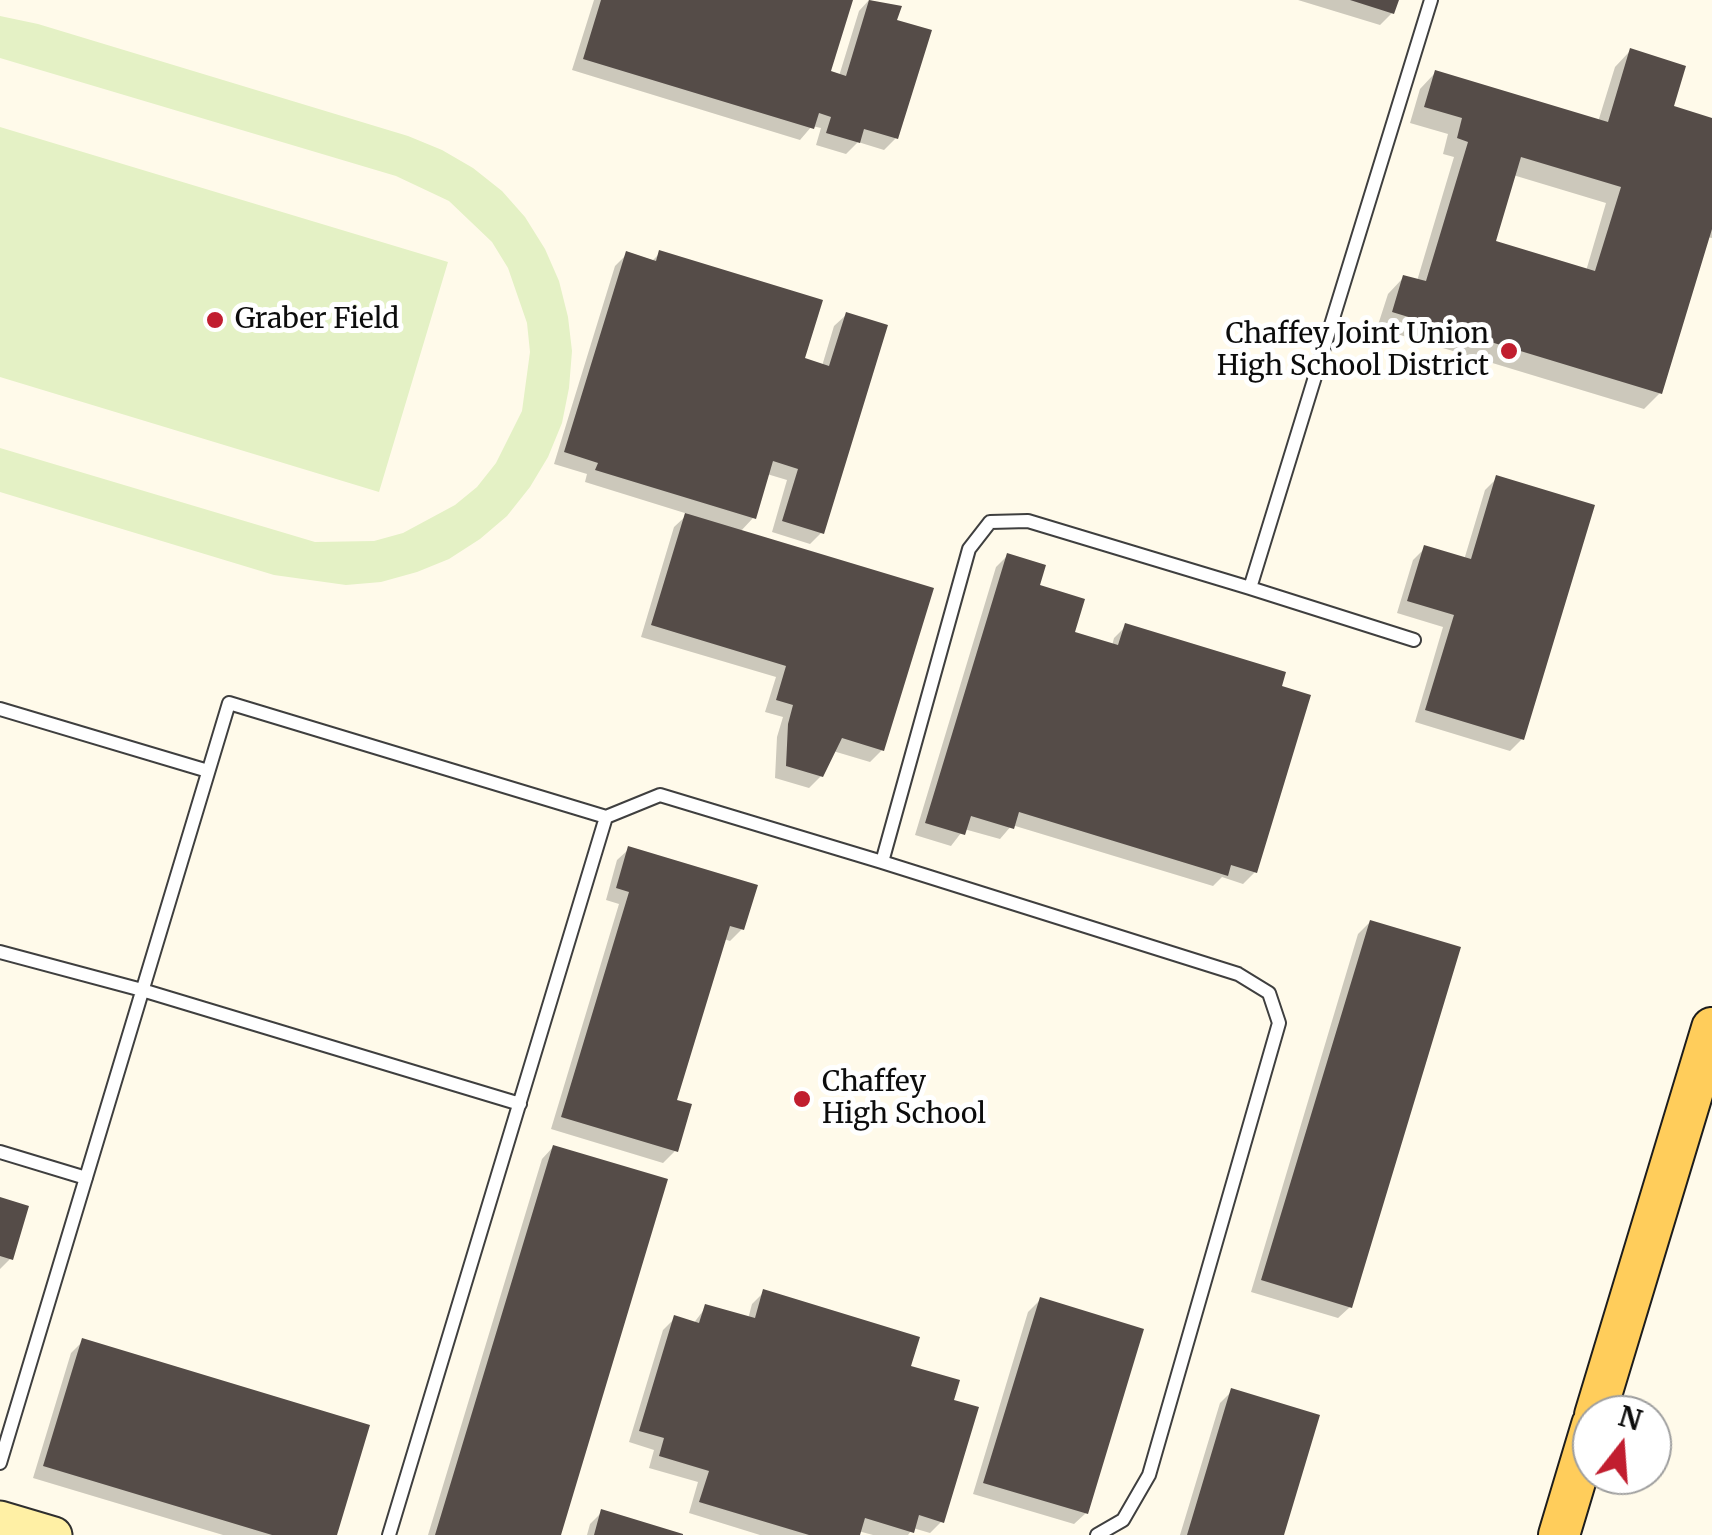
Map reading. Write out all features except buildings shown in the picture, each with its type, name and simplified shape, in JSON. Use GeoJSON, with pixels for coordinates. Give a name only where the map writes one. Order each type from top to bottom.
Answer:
{"type":"FeatureCollection","features":[{"type":"Feature","properties":{"kind":"main road"},"geometry":{"type":"LineString","coordinates":[[1601,1395],[1712,1028]]}},
{"type":"Feature","properties":{"kind":"main road"},"geometry":{"type":"LineString","coordinates":[[1559,1535],[1572,1492]]}},
{"type":"Feature","properties":{"kind":"main road"},"geometry":{"type":"LineString","coordinates":[[0,1518],[54,1535]]}},
{"type":"Feature","properties":{"kind":"lane"},"geometry":{"type":"LineString","coordinates":[[1250,588],[1431,0]]}},
{"type":"Feature","properties":{"kind":"lane"},"geometry":{"type":"LineString","coordinates":[[882,862],[968,549],[990,522],[1028,521],[1414,640]]}},
{"type":"Feature","properties":{"kind":"lane"},"geometry":{"type":"LineString","coordinates":[[0,1463],[229,703],[606,818],[660,795],[1238,974],[1269,993],[1279,1023],[1149,1475],[1123,1520],[1096,1535]]}},
{"type":"Feature","properties":{"kind":"lane"},"geometry":{"type":"LineString","coordinates":[[0,709],[208,771]]}},
{"type":"Feature","properties":{"kind":"lane"},"geometry":{"type":"LineString","coordinates":[[389,1535],[606,818]]}},
{"type":"Feature","properties":{"kind":"lane"},"geometry":{"type":"LineString","coordinates":[[0,952],[142,990],[520,1104]]}},
{"type":"Feature","properties":{"kind":"lane"},"geometry":{"type":"LineString","coordinates":[[0,1152],[86,1178]]}},
{"type":"Feature","properties":{"kind":"green space"},"geometry":{"type":"Polygon","coordinates":[[[0,16],[38,24],[408,136],[473,168],[502,191],[525,217],[559,281],[572,351],[562,423],[548,457],[507,516],[449,559],[381,582],[346,585],[274,575],[0,492],[0,448],[315,542],[374,541],[403,533],[455,505],[477,487],[496,463],[522,411],[530,352],[527,323],[508,268],[492,242],[449,201],[396,176],[0,58],[0,16]]]}},
{"type":"Feature","properties":{"kind":"green space","name":"Graber Field"},"geometry":{"type":"Polygon","coordinates":[[[0,127],[448,262],[379,492],[0,377],[0,127]]]}},
{"type":"Feature","properties":{"kind":"place","name":"Graber Field"},"geometry":{"type":"Point","coordinates":[215,320]}},
{"type":"Feature","properties":{"kind":"place","name":"Chaffey Joint Union High School District"},"geometry":{"type":"Point","coordinates":[1509,351]}},
{"type":"Feature","properties":{"kind":"place","name":"Chaffey High School"},"geometry":{"type":"Point","coordinates":[802,1099]}}]}
